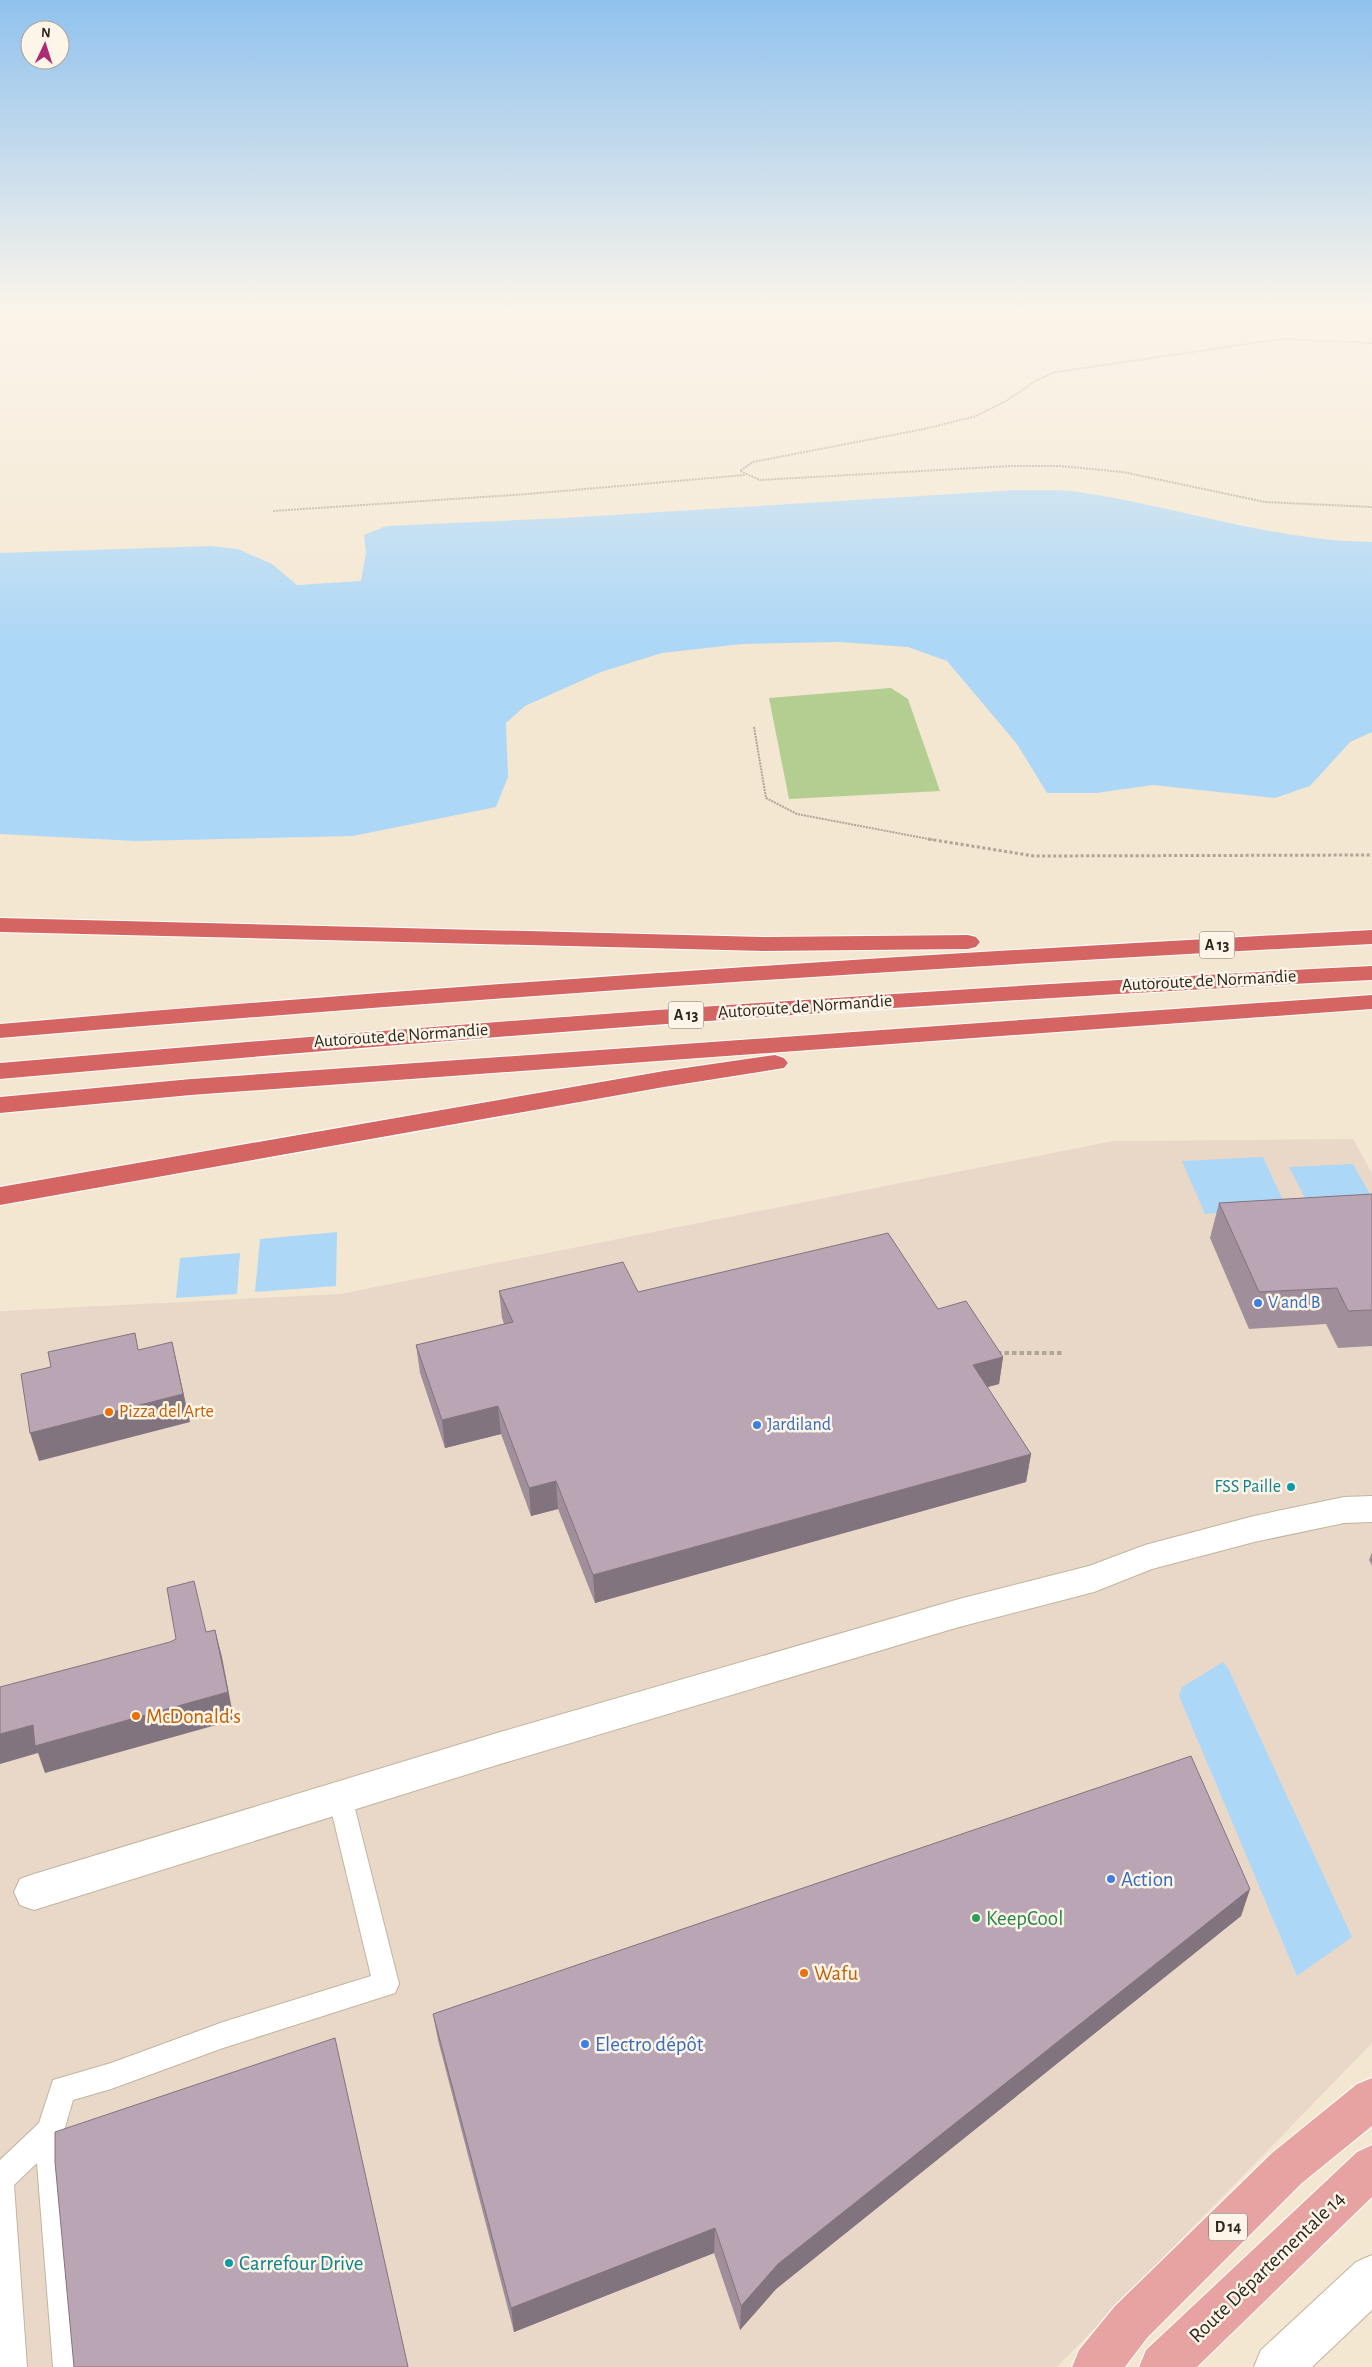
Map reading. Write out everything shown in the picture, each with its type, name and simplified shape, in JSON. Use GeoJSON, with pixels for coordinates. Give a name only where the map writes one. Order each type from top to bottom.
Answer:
{"type":"FeatureCollection","features":[{"type":"Feature","properties":{"kind":"highway"},"geometry":{"type":"LineString","coordinates":[[2,925],[765,944],[979,942],[1061,953]]}},
{"type":"Feature","properties":{"kind":"highway","name":"Autoroute de Normandie"},"geometry":{"type":"LineString","coordinates":[[0,1031],[309,1004],[1061,953],[1372,937]]}},
{"type":"Feature","properties":{"kind":"highway","name":"Autoroute de Normandie"},"geometry":{"type":"LineString","coordinates":[[0,1071],[309,1043],[789,1008],[1372,973]]}},
{"type":"Feature","properties":{"kind":"highway"},"geometry":{"type":"LineString","coordinates":[[0,1105],[211,1086],[1372,1002]]}},
{"type":"Feature","properties":{"kind":"highway"},"geometry":{"type":"LineString","coordinates":[[0,1196],[664,1079],[832,1056],[1020,1037],[1114,1022]]}},
{"type":"Feature","properties":{"kind":"main road","name":"D 14"},"geometry":{"type":"LineString","coordinates":[[1096,2367],[1132,2322],[1287,2168],[1372,2098]]}},
{"type":"Feature","properties":{"kind":"main road","name":"Route Départementale 14"},"geometry":{"type":"LineString","coordinates":[[1163,2367],[1372,2167]]}},
{"type":"Feature","properties":{"kind":"street"},"geometry":{"type":"LineString","coordinates":[[34,1892],[340,1797],[959,1613],[1094,1578],[1145,1558],[1254,1529],[1344,1510],[1372,1508]]}},
{"type":"Feature","properties":{"kind":"street"},"geometry":{"type":"LineString","coordinates":[[1278,2367],[1372,2278]]}},
{"type":"Feature","properties":{"kind":"lane"},"geometry":{"type":"LineString","coordinates":[[68,2367],[51,2187],[50,2132],[63,2089],[111,2076],[223,2035],[386,1984],[340,1797]]}},
{"type":"Feature","properties":{"kind":"lane"},"geometry":{"type":"LineString","coordinates":[[12,2367],[0,2179],[50,2132]]}},
{"type":"Feature","properties":{"kind":"path"},"geometry":{"type":"LineString","coordinates":[[958,420],[924,429],[752,462],[740,471],[760,480],[1011,466],[1060,466],[1123,472],[1265,502],[1372,508]]}},
{"type":"Feature","properties":{"kind":"path"},"geometry":{"type":"LineString","coordinates":[[273,511],[528,494],[746,475]]}},
{"type":"Feature","properties":{"kind":"path"},"geometry":{"type":"LineString","coordinates":[[754,727],[766,798],[797,814],[971,847],[1034,856],[1372,855]]}},
{"type":"Feature","properties":{"kind":"path"},"geometry":{"type":"LineString","coordinates":[[995,1353],[1064,1353]]}},
{"type":"Feature","properties":{"kind":"shaded area"},"geometry":{"type":"Polygon","coordinates":[[[1353,1139],[1372,1173],[1372,2043],[1057,2367],[0,2367],[0,1311],[340,1294],[1113,1141],[1353,1139]]]}},
{"type":"Feature","properties":{"kind":"green space"},"geometry":{"type":"Polygon","coordinates":[[[891,688],[908,699],[940,791],[789,799],[769,698],[891,688]]]}},
{"type":"Feature","properties":{"kind":"water"},"geometry":{"type":"Polygon","coordinates":[[[1017,490],[1078,492],[1298,536],[1372,542],[1372,732],[1350,742],[1310,786],[1275,798],[1153,785],[1096,793],[1047,793],[1017,744],[947,661],[908,647],[839,642],[742,644],[662,653],[601,672],[525,706],[506,723],[508,777],[496,807],[353,836],[136,841],[0,834],[0,553],[211,546],[238,549],[272,564],[297,585],[361,581],[366,553],[364,535],[386,526],[564,518],[1017,490]]]}},
{"type":"Feature","properties":{"kind":"water"},"geometry":{"type":"Polygon","coordinates":[[[1263,1157],[1287,1209],[1205,1214],[1182,1161],[1263,1157]]]}},
{"type":"Feature","properties":{"kind":"water"},"geometry":{"type":"Polygon","coordinates":[[[1353,1164],[1372,1198],[1311,1210],[1289,1167],[1353,1164]]]}},
{"type":"Feature","properties":{"kind":"water"},"geometry":{"type":"Polygon","coordinates":[[[337,1232],[336,1286],[255,1292],[260,1239],[337,1232]]]}},
{"type":"Feature","properties":{"kind":"water"},"geometry":{"type":"Polygon","coordinates":[[[240,1253],[237,1294],[176,1298],[180,1258],[240,1253]]]}},
{"type":"Feature","properties":{"kind":"water"},"geometry":{"type":"Polygon","coordinates":[[[1223,1662],[1228,1668],[1352,1937],[1297,1976],[1179,1696],[1182,1687],[1223,1662]]]}},
{"type":"Feature","properties":{"kind":"building"},"geometry":{"type":"Polygon","coordinates":[[[1372,1194],[1372,1310],[1348,1311],[1337,1288],[1259,1292],[1219,1203],[1372,1194]]]}},
{"type":"Feature","properties":{"kind":"building","name":"Jardiland"},"geometry":{"type":"Polygon","coordinates":[[[888,1233],[938,1309],[966,1301],[1003,1357],[973,1365],[1031,1454],[593,1575],[556,1481],[529,1488],[498,1406],[442,1420],[416,1345],[513,1322],[499,1291],[623,1262],[638,1292],[888,1233]]]}},
{"type":"Feature","properties":{"kind":"building"},"geometry":{"type":"Polygon","coordinates":[[[135,1333],[138,1350],[172,1342],[183,1394],[30,1433],[21,1374],[51,1367],[48,1352],[135,1333]]]}},
{"type":"Feature","properties":{"kind":"building"},"geometry":{"type":"Polygon","coordinates":[[[194,1581],[206,1632],[215,1630],[228,1692],[35,1746],[33,1725],[0,1734],[0,1687],[176,1639],[167,1588],[194,1581]]]}},
{"type":"Feature","properties":{"kind":"building"},"geometry":{"type":"Polygon","coordinates":[[[1191,1756],[1250,1889],[778,2264],[741,2306],[715,2228],[511,2308],[433,2014],[1191,1756]]]}},
{"type":"Feature","properties":{"kind":"building","name":"Carrefour Drive"},"geometry":{"type":"Polygon","coordinates":[[[335,2038],[408,2367],[74,2367],[55,2162],[55,2132],[335,2038]]]}},
{"type":"Feature","properties":{"kind":"place","name":"V and B"},"geometry":{"type":"Point","coordinates":[1258,1303]}},
{"type":"Feature","properties":{"kind":"place","name":"Pizza del Arte"},"geometry":{"type":"Point","coordinates":[109,1412]}},
{"type":"Feature","properties":{"kind":"place","name":"Jardiland"},"geometry":{"type":"Point","coordinates":[757,1425]}},
{"type":"Feature","properties":{"kind":"place","name":"FSS Paille"},"geometry":{"type":"Point","coordinates":[1291,1487]}},
{"type":"Feature","properties":{"kind":"place","name":"McDonald's"},"geometry":{"type":"Point","coordinates":[136,1716]}},
{"type":"Feature","properties":{"kind":"place","name":"Action"},"geometry":{"type":"Point","coordinates":[1111,1879]}},
{"type":"Feature","properties":{"kind":"place","name":"KeepCool"},"geometry":{"type":"Point","coordinates":[976,1918]}},
{"type":"Feature","properties":{"kind":"place","name":"Wafu"},"geometry":{"type":"Point","coordinates":[804,1973]}},
{"type":"Feature","properties":{"kind":"place","name":"Electro dépôt"},"geometry":{"type":"Point","coordinates":[585,2044]}},
{"type":"Feature","properties":{"kind":"place","name":"Carrefour Drive"},"geometry":{"type":"Point","coordinates":[229,2263]}}]}
